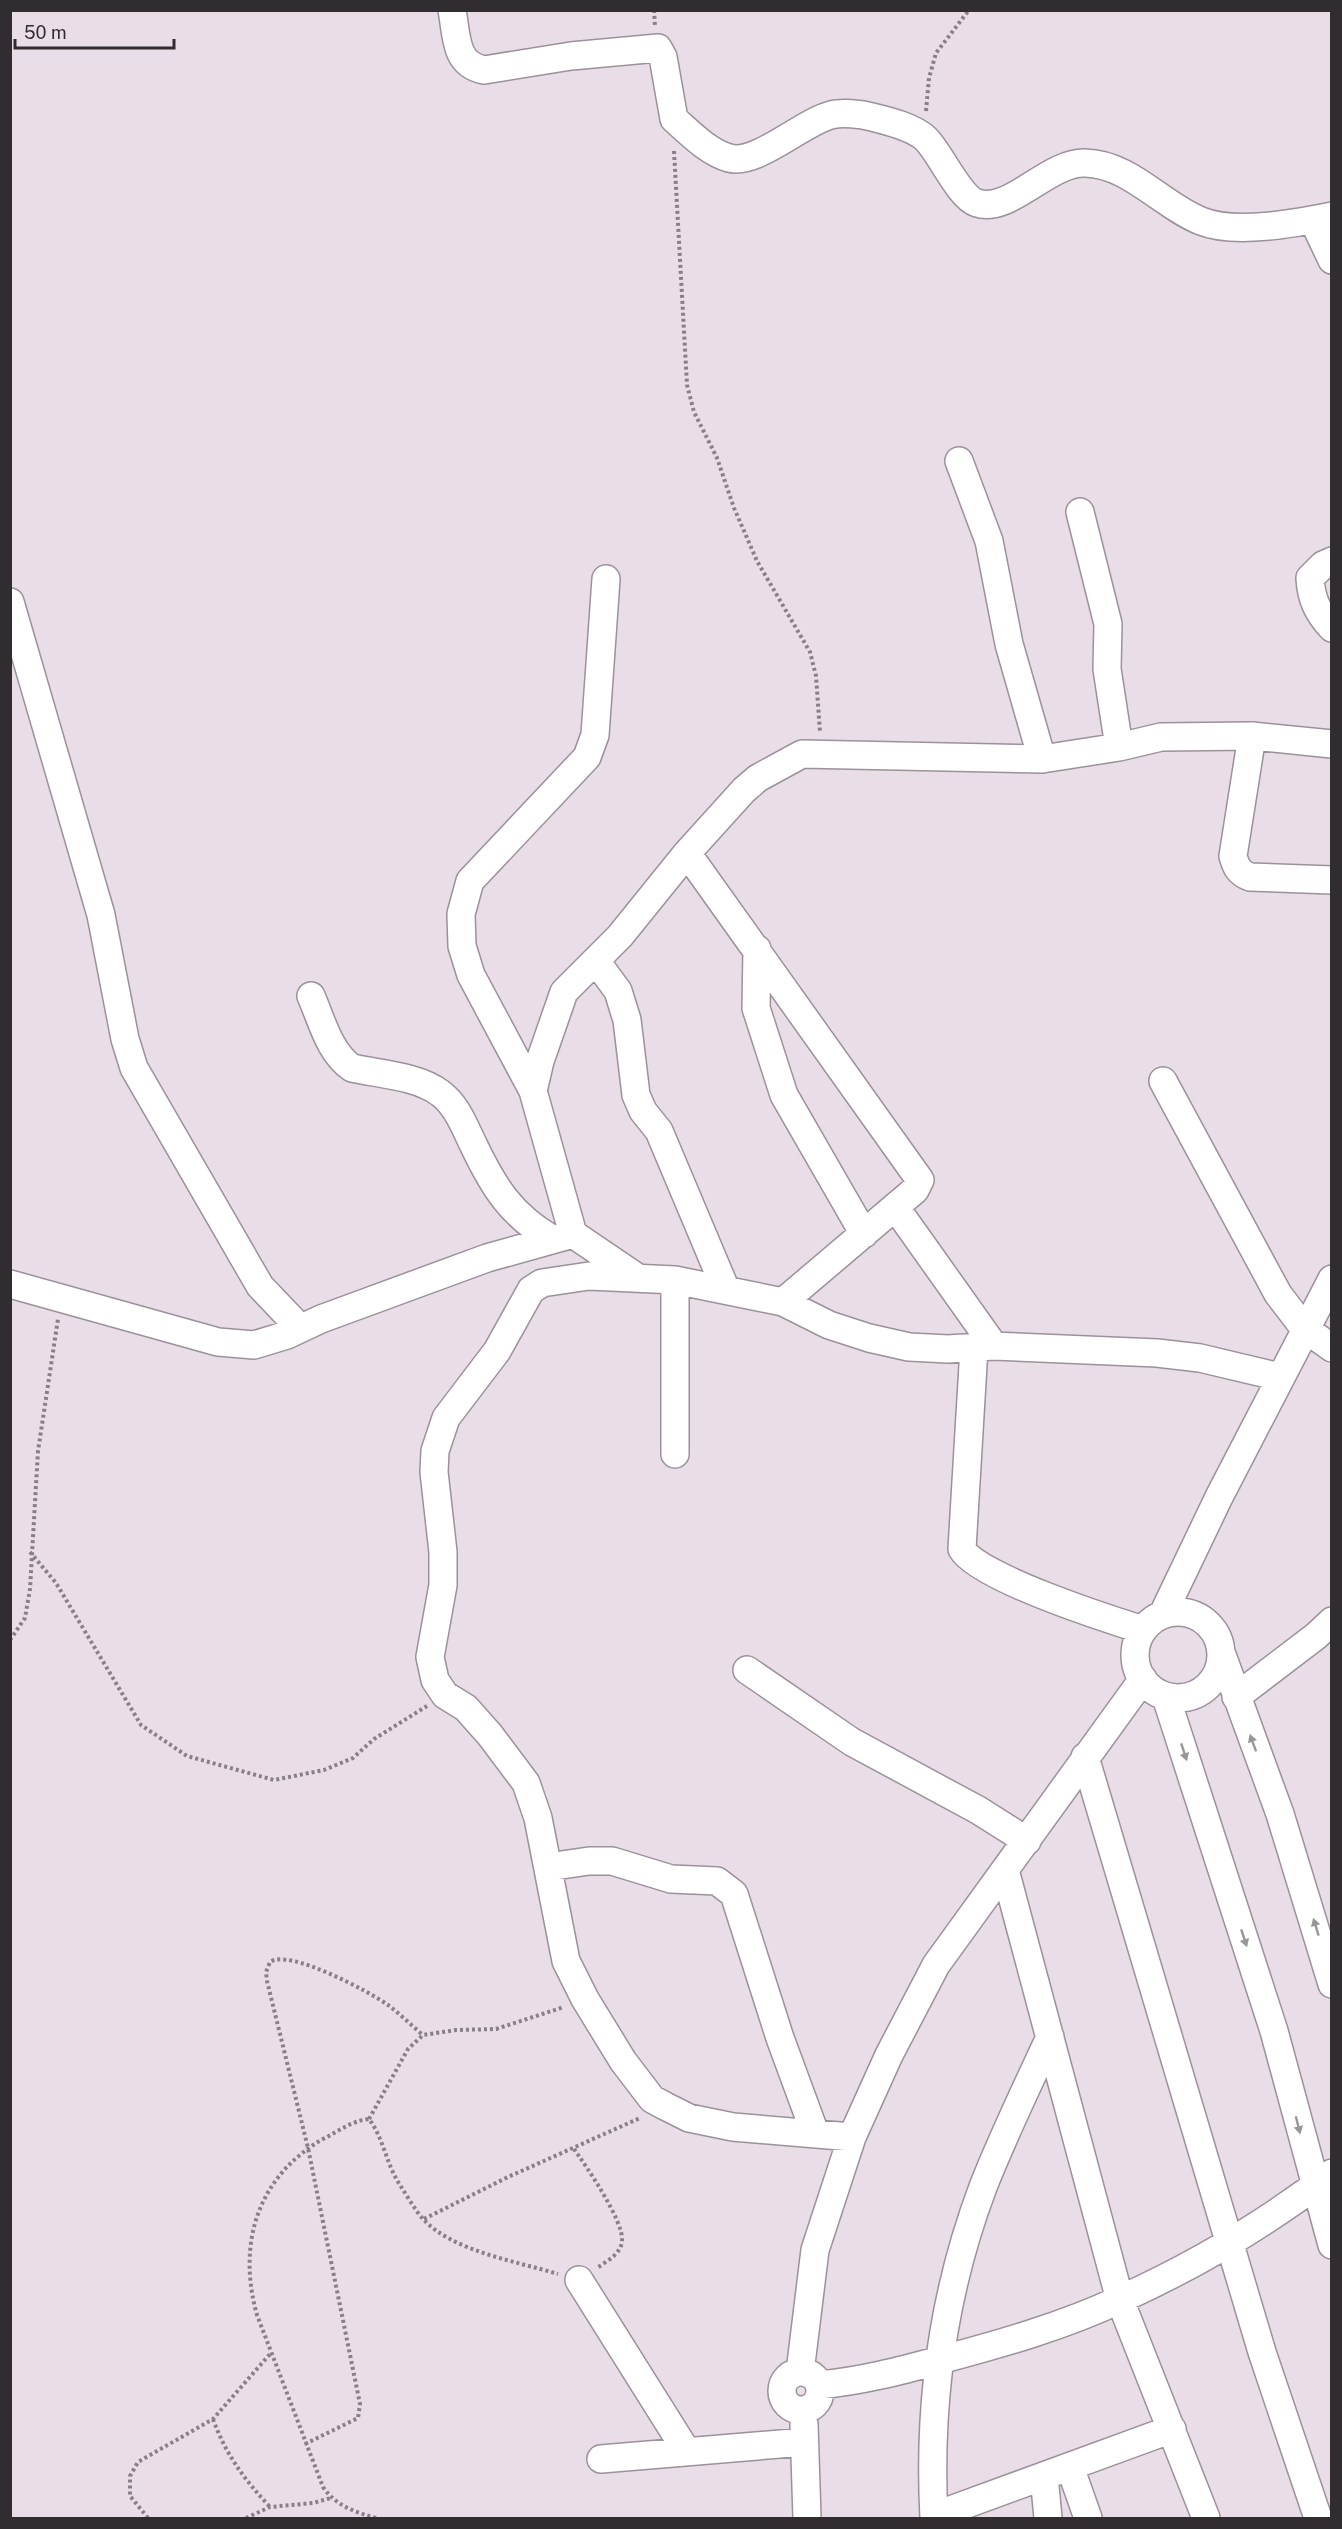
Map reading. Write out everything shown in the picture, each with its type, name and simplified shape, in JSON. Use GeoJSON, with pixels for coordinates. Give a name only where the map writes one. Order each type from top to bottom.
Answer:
{"type":"FeatureCollection","features":[{"type":"Feature","properties":{"kind":"street"},"geometry":{"type":"LineString","coordinates":[[452,10],[464,62],[471,68],[484,70],[571,56],[658,48],[663,57],[674,119],[714,151],[731,159],[746,158],[808,123],[834,114],[870,116],[902,126],[925,138],[964,193],[975,202],[989,205],[1014,195],[1051,172],[1083,163],[1107,166],[1137,181],[1170,205],[1202,222],[1236,227],[1322,218],[1332,260]]}},
{"type":"Feature","properties":{"kind":"street"},"geometry":{"type":"LineString","coordinates":[[959,461],[989,541],[1009,644],[1042,759]]}},
{"type":"Feature","properties":{"kind":"street"},"geometry":{"type":"LineString","coordinates":[[1080,512],[1108,624],[1107,669],[1119,747]]}},
{"type":"Feature","properties":{"kind":"street"},"geometry":{"type":"LineString","coordinates":[[1332,561],[1323,565],[1310,578],[1310,594],[1320,615],[1332,628]]}},
{"type":"Feature","properties":{"kind":"street"},"geometry":{"type":"LineString","coordinates":[[562,1237],[533,1091],[471,975],[462,946],[462,914],[470,882],[587,757],[595,735],[606,579]]}},
{"type":"Feature","properties":{"kind":"street"},"geometry":{"type":"LineString","coordinates":[[10,602],[102,915],[125,1039],[134,1068],[260,1286],[300,1328]]}},
{"type":"Feature","properties":{"kind":"street"},"geometry":{"type":"LineString","coordinates":[[1252,736],[1233,856],[1236,866],[1242,874],[1250,877],[1332,880]]}},
{"type":"Feature","properties":{"kind":"street"},"geometry":{"type":"LineString","coordinates":[[533,1091],[540,1061],[564,992],[635,918],[687,853],[744,790],[758,778],[802,754],[1042,759],[1119,747],[1161,737],[1252,736],[1332,744]]}},
{"type":"Feature","properties":{"kind":"street"},"geometry":{"type":"LineString","coordinates":[[687,853],[920,1180],[915,1190],[896,1208],[783,1302]]}},
{"type":"Feature","properties":{"kind":"street"},"geometry":{"type":"LineString","coordinates":[[757,949],[756,1008],[784,1095],[864,1234]]}},
{"type":"Feature","properties":{"kind":"street"},"geometry":{"type":"LineString","coordinates":[[596,961],[618,991],[627,1020],[636,1095],[643,1111],[659,1131],[726,1290]]}},
{"type":"Feature","properties":{"kind":"street"},"geometry":{"type":"LineString","coordinates":[[311,996],[335,1053],[342,1061],[352,1068],[427,1085],[442,1094],[458,1113],[480,1160],[511,1209],[527,1225],[562,1237],[635,1276]]}},
{"type":"Feature","properties":{"kind":"street"},"geometry":{"type":"LineString","coordinates":[[1163,1081],[1278,1294],[1304,1328],[1332,1348]]}},
{"type":"Feature","properties":{"kind":"street"},"geometry":{"type":"LineString","coordinates":[[896,1208],[984,1347],[962,1549],[966,1557],[986,1569],[1078,1610],[1153,1622],[1179,1612],[1196,1615],[1209,1625],[1218,1639],[1236,1697],[1280,1814],[1332,1984]]}},
{"type":"Feature","properties":{"kind":"street"},"geometry":{"type":"LineString","coordinates":[[10,1284],[218,1342],[254,1345],[287,1335],[300,1328],[487,1258],[562,1237]]}},
{"type":"Feature","properties":{"kind":"street"},"geometry":{"type":"LineString","coordinates":[[852,2137],[733,2127],[689,2118],[665,2106],[652,2099],[645,2090],[585,1999],[566,1961],[538,1818],[526,1783],[510,1759],[466,1708],[445,1695],[435,1680],[430,1657],[443,1586],[443,1552],[434,1472],[435,1451],[446,1418],[497,1352],[531,1290],[542,1283],[561,1279],[635,1276],[675,1280],[783,1302],[829,1325],[869,1338],[909,1347],[984,1347],[1157,1353],[1200,1358],[1280,1377]]}},
{"type":"Feature","properties":{"kind":"street"},"geometry":{"type":"LineString","coordinates":[[1222,1655],[1219,1671],[1210,1685],[1190,1696],[1166,1696],[1153,1690],[1143,1680],[1135,1655],[1304,1328],[1332,1279]]}},
{"type":"Feature","properties":{"kind":"street"},"geometry":{"type":"LineString","coordinates":[[675,1280],[675,1454]]}},
{"type":"Feature","properties":{"kind":"street"},"geometry":{"type":"LineString","coordinates":[[1236,1697],[1316,1636],[1332,1621]]}},
{"type":"Feature","properties":{"kind":"street"},"geometry":{"type":"LineString","coordinates":[[747,1670],[852,1743],[978,1810],[1027,1841]]}},
{"type":"Feature","properties":{"kind":"street"},"geometry":{"type":"LineString","coordinates":[[807,2518],[803,2411],[818,2402],[810,2378],[815,2250],[852,2137],[889,2055],[936,1965],[1143,1680]]}},
{"type":"Feature","properties":{"kind":"street"},"geometry":{"type":"LineString","coordinates":[[1166,1696],[1323,2180],[1332,2245]]}},
{"type":"Feature","properties":{"kind":"street"},"geometry":{"type":"LineString","coordinates":[[1085,1757],[1262,2352],[1318,2518]]}},
{"type":"Feature","properties":{"kind":"street"},"geometry":{"type":"LineString","coordinates":[[548,1867],[589,1861],[612,1862],[671,1879],[717,1881],[734,1894],[743,1915],[780,2038],[815,2133]]}},
{"type":"Feature","properties":{"kind":"street"},"geometry":{"type":"LineString","coordinates":[[1005,1870],[1120,2300],[1206,2518]]}},
{"type":"Feature","properties":{"kind":"street"},"geometry":{"type":"LineString","coordinates":[[1050,2037],[983,2188],[956,2276],[938,2360],[932,2456],[934,2517],[1172,2429]]}},
{"type":"Feature","properties":{"kind":"street"},"geometry":{"type":"LineString","coordinates":[[810,2378],[849,2382],[938,2360],[999,2344],[1120,2300],[1229,2242],[1323,2180]]}},
{"type":"Feature","properties":{"kind":"street"},"geometry":{"type":"LineString","coordinates":[[579,2280],[687,2452]]}},
{"type":"Feature","properties":{"kind":"street"},"geometry":{"type":"LineString","coordinates":[[601,2459],[804,2442]]}},
{"type":"Feature","properties":{"kind":"street"},"geometry":{"type":"LineString","coordinates":[[1070,2466],[1088,2518]]}},
{"type":"Feature","properties":{"kind":"street"},"geometry":{"type":"LineString","coordinates":[[1044,2476],[1048,2518]]}},
{"type":"Feature","properties":{"kind":"path"},"geometry":{"type":"LineString","coordinates":[[925,138],[929,78],[936,53],[969,10]]}},
{"type":"Feature","properties":{"kind":"path"},"geometry":{"type":"LineString","coordinates":[[674,119],[675,197],[681,251],[687,385],[694,412],[717,458],[734,508],[757,561],[810,652],[816,676],[821,753]]}},
{"type":"Feature","properties":{"kind":"path"},"geometry":{"type":"LineString","coordinates":[[10,1640],[25,1618],[30,1589],[30,1552],[39,1441],[62,1298]]}},
{"type":"Feature","properties":{"kind":"path"},"geometry":{"type":"LineString","coordinates":[[30,1552],[56,1583],[141,1725],[187,1756],[274,1780],[324,1770],[353,1758],[374,1739],[445,1695]]}},
{"type":"Feature","properties":{"kind":"path"},"geometry":{"type":"LineString","coordinates":[[305,2444],[358,2418],[360,2404],[308,2148],[267,1981],[266,1972],[270,1962],[282,1959],[301,1963],[346,1982],[387,2004],[423,2035]]}},
{"type":"Feature","properties":{"kind":"path"},"geometry":{"type":"LineString","coordinates":[[369,2119],[408,2049],[423,2035],[456,2030],[496,2029],[585,1999]]}},
{"type":"Feature","properties":{"kind":"path"},"geometry":{"type":"LineString","coordinates":[[423,2219],[508,2177],[665,2106]]}},
{"type":"Feature","properties":{"kind":"path"},"geometry":{"type":"LineString","coordinates":[[369,2119],[355,2121],[308,2148],[283,2169],[271,2185],[260,2207],[251,2247],[249,2286],[305,2444],[331,2498],[344,2507],[376,2518]]}},
{"type":"Feature","properties":{"kind":"path"},"geometry":{"type":"LineString","coordinates":[[369,2119],[379,2132],[384,2154],[399,2184],[423,2219],[442,2235],[465,2246],[579,2280],[619,2251],[622,2240],[619,2225],[604,2196],[574,2149]]}},
{"type":"Feature","properties":{"kind":"path"},"geometry":{"type":"LineString","coordinates":[[148,2518],[130,2496],[130,2476],[138,2462],[213,2419],[271,2353]]}},
{"type":"Feature","properties":{"kind":"path"},"geometry":{"type":"LineString","coordinates":[[213,2419],[229,2458],[243,2478],[270,2507]]}},
{"type":"Feature","properties":{"kind":"path"},"geometry":{"type":"LineString","coordinates":[[246,2518],[270,2507],[313,2503],[331,2498]]}}]}
